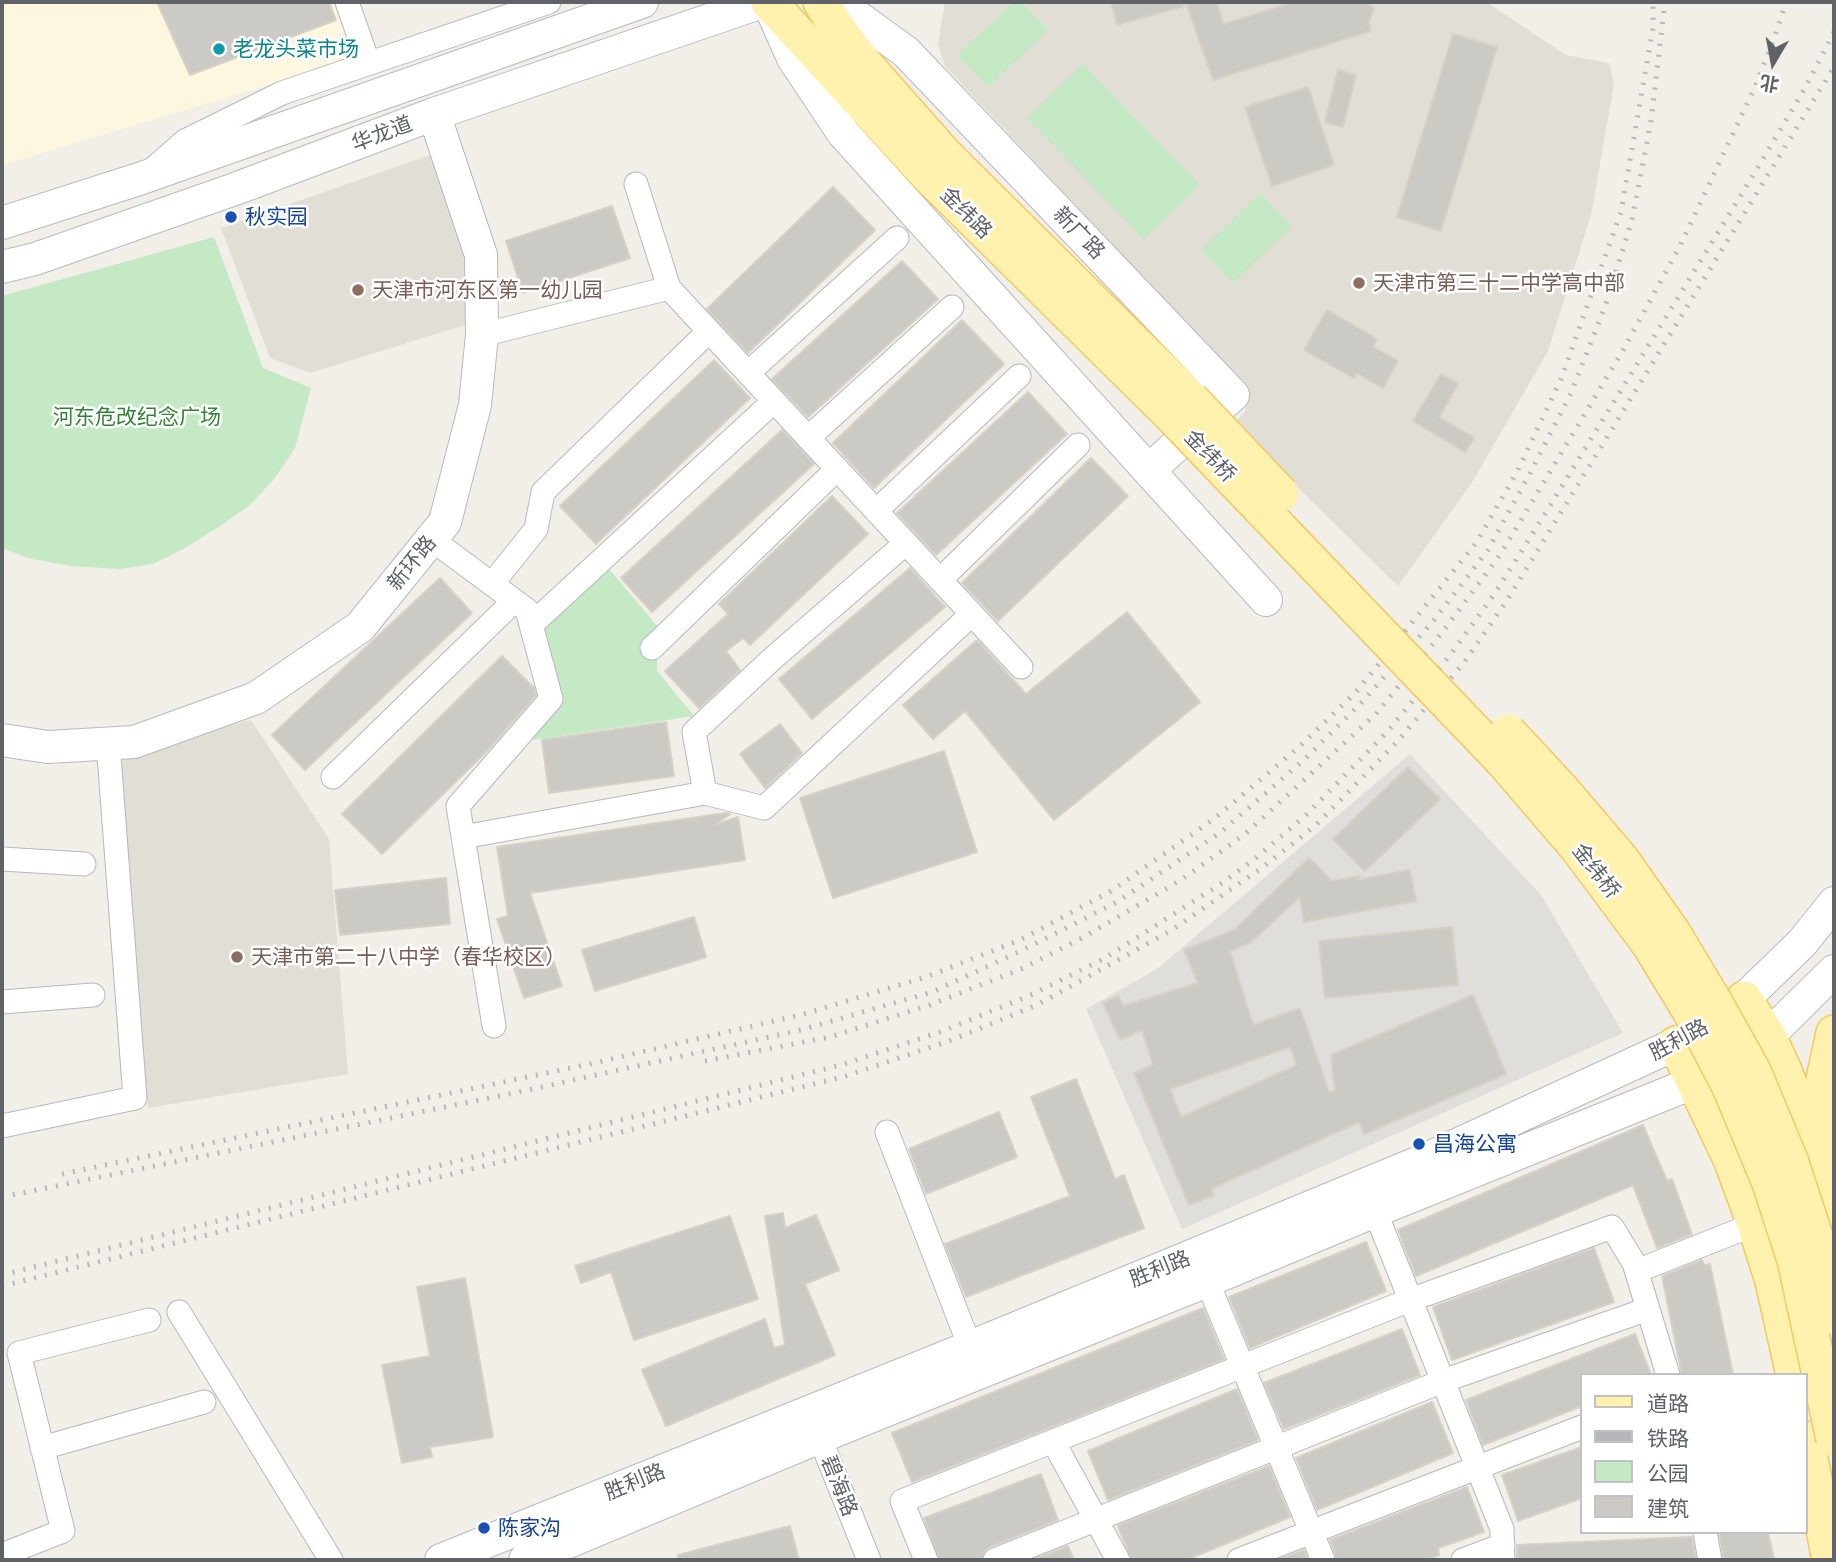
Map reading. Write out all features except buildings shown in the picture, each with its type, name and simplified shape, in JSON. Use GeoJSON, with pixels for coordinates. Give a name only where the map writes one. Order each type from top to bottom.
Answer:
{"type":"FeatureCollection","features":[{"type":"Feature","properties":{"kind":"main road"},"geometry":{"type":"LineString","coordinates":[[2,223],[142,178],[642,2]]}},
{"type":"Feature","properties":{"kind":"main road","name":"华龙道"},"geometry":{"type":"LineString","coordinates":[[2,267],[35,259],[235,189],[434,114],[762,2]]}},
{"type":"Feature","properties":{"kind":"main road"},"geometry":{"type":"LineString","coordinates":[[768,2],[793,58],[843,133],[1266,600]]}},
{"type":"Feature","properties":{"kind":"main road","name":"金纬路"},"geometry":{"type":"LineString","coordinates":[[768,2],[925,172],[1181,408]]}},
{"type":"Feature","properties":{"kind":"main road","name":"金纬路"},"geometry":{"type":"LineString","coordinates":[[821,2],[862,61],[946,156],[1181,408]]}},
{"type":"Feature","properties":{"kind":"main road","name":"新广路"},"geometry":{"type":"LineString","coordinates":[[837,2],[906,52],[1233,395],[1149,470]]}},
{"type":"Feature","properties":{"kind":"main road","name":"新环路"},"geometry":{"type":"LineString","coordinates":[[2,740],[48,747],[134,742],[256,698],[360,627],[445,522],[475,404],[482,335],[481,255],[434,114]]}},
{"type":"Feature","properties":{"kind":"main road","name":"金纬桥"},"geometry":{"type":"LineString","coordinates":[[1181,408],[1530,755],[1594,827],[1651,900],[1753,1071],[1803,1197],[1834,1316]]}},
{"type":"Feature","properties":{"kind":"main road","name":"金纬桥"},"geometry":{"type":"LineString","coordinates":[[1181,408],[1504,762],[1577,847],[1650,945],[1692,1014],[1730,1087],[1770,1183],[1795,1260],[1834,1438]]}},
{"type":"Feature","properties":{"kind":"main road","name":"胜利路"},"geometry":{"type":"LineString","coordinates":[[525,1560],[575,1551],[814,1424],[970,1347],[1422,1161],[1676,1044],[1709,1026],[1744,999],[1802,943],[1834,903]]}},
{"type":"Feature","properties":{"kind":"main road","name":"胜利路"},"geometry":{"type":"LineString","coordinates":[[441,1560],[1207,1282],[1374,1210],[1695,1082],[1723,1068],[1768,1036],[1834,971]]}},
{"type":"Feature","properties":{"kind":"main road"},"geometry":{"type":"LineString","coordinates":[[1744,999],[1768,1036],[1785,1073],[1821,1171],[1834,1224]]}},
{"type":"Feature","properties":{"kind":"main road"},"geometry":{"type":"LineString","coordinates":[[1821,1171],[1828,1114],[1824,1079],[1834,1033]]}},
{"type":"Feature","properties":{"kind":"main road"},"geometry":{"type":"LineString","coordinates":[[1676,1044],[1731,1159],[1755,1224],[1773,1281],[1794,1373]]}},
{"type":"Feature","properties":{"kind":"main road"},"geometry":{"type":"LineString","coordinates":[[1808,1449],[1830,1560]]}},
{"type":"Feature","properties":{"kind":"street"},"geometry":{"type":"LineString","coordinates":[[347,2],[368,62]]}},
{"type":"Feature","properties":{"kind":"street"},"geometry":{"type":"LineString","coordinates":[[142,178],[185,141],[282,93],[549,2]]}},
{"type":"Feature","properties":{"kind":"street"},"geometry":{"type":"LineString","coordinates":[[636,184],[669,288],[1021,667]]}},
{"type":"Feature","properties":{"kind":"street"},"geometry":{"type":"LineString","coordinates":[[748,373],[897,238]]}},
{"type":"Feature","properties":{"kind":"street"},"geometry":{"type":"LineString","coordinates":[[482,335],[669,288]]}},
{"type":"Feature","properties":{"kind":"street"},"geometry":{"type":"LineString","coordinates":[[808,438],[952,307]]}},
{"type":"Feature","properties":{"kind":"street"},"geometry":{"type":"LineString","coordinates":[[492,584],[536,529],[543,492],[709,331]]}},
{"type":"Feature","properties":{"kind":"street"},"geometry":{"type":"LineString","coordinates":[[876,511],[1019,376]]}},
{"type":"Feature","properties":{"kind":"street"},"geometry":{"type":"LineString","coordinates":[[531,625],[774,401]]}},
{"type":"Feature","properties":{"kind":"street"},"geometry":{"type":"LineString","coordinates":[[940,580],[1078,445]]}},
{"type":"Feature","properties":{"kind":"street"},"geometry":{"type":"LineString","coordinates":[[652,648],[837,469]]}},
{"type":"Feature","properties":{"kind":"street"},"geometry":{"type":"LineString","coordinates":[[431,539],[527,610],[551,699],[458,806],[494,1026]]}},
{"type":"Feature","properties":{"kind":"street"},"geometry":{"type":"LineString","coordinates":[[705,793],[694,732],[772,659],[905,543]]}},
{"type":"Feature","properties":{"kind":"street"},"geometry":{"type":"LineString","coordinates":[[333,776],[514,601]]}},
{"type":"Feature","properties":{"kind":"street"},"geometry":{"type":"LineString","coordinates":[[463,837],[705,793],[764,808],[972,614]]}},
{"type":"Feature","properties":{"kind":"street"},"geometry":{"type":"LineString","coordinates":[[2,1126],[135,1098],[108,743]]}},
{"type":"Feature","properties":{"kind":"street"},"geometry":{"type":"LineString","coordinates":[[2,859],[84,864]]}},
{"type":"Feature","properties":{"kind":"street"},"geometry":{"type":"LineString","coordinates":[[2,1002],[93,995]]}},
{"type":"Feature","properties":{"kind":"street"},"geometry":{"type":"LineString","coordinates":[[1785,1073],[1808,1101],[1828,1114]]}},
{"type":"Feature","properties":{"kind":"street"},"geometry":{"type":"LineString","coordinates":[[887,1132],[970,1347]]}},
{"type":"Feature","properties":{"kind":"street"},"geometry":{"type":"LineString","coordinates":[[1374,1210],[1502,1530],[1503,1553],[1463,1560]]}},
{"type":"Feature","properties":{"kind":"street"},"geometry":{"type":"LineString","coordinates":[[1637,1271],[1755,1224]]}},
{"type":"Feature","properties":{"kind":"street"},"geometry":{"type":"LineString","coordinates":[[926,1560],[902,1501],[1410,1300],[1612,1227],[1634,1263],[1667,1373]]}},
{"type":"Feature","properties":{"kind":"street"},"geometry":{"type":"LineString","coordinates":[[1207,1282],[1323,1560]]}},
{"type":"Feature","properties":{"kind":"street"},"geometry":{"type":"LineString","coordinates":[[995,1560],[1443,1381],[1648,1308]]}},
{"type":"Feature","properties":{"kind":"street"},"geometry":{"type":"LineString","coordinates":[[179,1312],[331,1560]]}},
{"type":"Feature","properties":{"kind":"street"},"geometry":{"type":"LineString","coordinates":[[2,1555],[63,1531],[43,1448],[10,1355],[149,1320]]}},
{"type":"Feature","properties":{"kind":"street"},"geometry":{"type":"LineString","coordinates":[[43,1448],[204,1402]]}},
{"type":"Feature","properties":{"kind":"street","name":"碧海路"},"geometry":{"type":"LineString","coordinates":[[814,1424],[869,1560]]}},
{"type":"Feature","properties":{"kind":"street"},"geometry":{"type":"LineString","coordinates":[[1239,1560],[1580,1428]]}},
{"type":"Feature","properties":{"kind":"street"},"geometry":{"type":"LineString","coordinates":[[1053,1441],[1118,1560]]}},
{"type":"Feature","properties":{"kind":"street"},"geometry":{"type":"LineString","coordinates":[[1705,1534],[1710,1560]]}},
{"type":"Feature","properties":{"kind":"shaded area"},"geometry":{"type":"Polygon","coordinates":[[[2,2],[340,2],[358,58],[2,165],[2,2]]]}},
{"type":"Feature","properties":{"kind":"shaded area","name":"天津市第三十二中学高中部"},"geometry":{"type":"Polygon","coordinates":[[[945,2],[1486,2],[1566,55],[1609,63],[1614,84],[1591,215],[1548,351],[1473,481],[1398,586],[1233,424],[1245,412],[1247,388],[945,66],[938,44],[945,2]]]}},
{"type":"Feature","properties":{"kind":"shaded area","name":"天津市河东区第一幼儿园"},"geometry":{"type":"Polygon","coordinates":[[[433,154],[469,259],[475,322],[310,373],[270,358],[221,228],[433,154]]]}},
{"type":"Feature","properties":{"kind":"shaded area","name":"天津市第二十八中学（春华校区）"},"geometry":{"type":"Polygon","coordinates":[[[251,720],[329,839],[348,1074],[148,1108],[117,754],[251,720]]]}},
{"type":"Feature","properties":{"kind":"shaded area"},"geometry":{"type":"Polygon","coordinates":[[[1410,754],[1541,895],[1623,1033],[1182,1229],[1086,1009],[1157,969],[1410,754]]]}},
{"type":"Feature","properties":{"kind":"green space"},"geometry":{"type":"Polygon","coordinates":[[[1014,2],[1021,2],[1048,30],[988,87],[957,55],[1014,2]]]}},
{"type":"Feature","properties":{"kind":"green space"},"geometry":{"type":"Polygon","coordinates":[[[1083,64],[1200,185],[1144,239],[1027,118],[1083,64]]]}},
{"type":"Feature","properties":{"kind":"green space"},"geometry":{"type":"Polygon","coordinates":[[[1260,193],[1292,226],[1233,283],[1201,250],[1260,193]]]}},
{"type":"Feature","properties":{"kind":"green space","name":"河东危改纪念广场"},"geometry":{"type":"Polygon","coordinates":[[[214,237],[263,368],[311,388],[295,448],[275,478],[250,505],[185,548],[153,564],[120,569],[71,566],[28,558],[2,548],[2,296],[214,237]]]}},
{"type":"Feature","properties":{"kind":"green space"},"geometry":{"type":"Polygon","coordinates":[[[604,563],[659,628],[657,671],[694,716],[533,740],[548,687],[534,626],[604,563]]]}},
{"type":"Feature","properties":{"kind":"railway"},"geometry":{"type":"LineString","coordinates":[[62,1174],[590,1064],[804,1014],[926,977],[1020,940],[1111,891],[1214,819],[1300,746],[1356,692],[1476,543],[1517,472],[1561,379],[1621,212],[1653,28],[1653,2]]}},
{"type":"Feature","properties":{"kind":"railway"},"geometry":{"type":"LineString","coordinates":[[2,1197],[519,1092],[801,1030],[932,992],[1117,902],[1221,832],[1306,758],[1363,701],[1434,620],[1488,550],[1528,477],[1571,393],[1606,304],[1632,220],[1651,121],[1665,2]]}},
{"type":"Feature","properties":{"kind":"railway"},"geometry":{"type":"LineString","coordinates":[[705,1061],[830,1037],[930,1005],[1021,969],[1082,938],[1181,880],[1245,834],[1376,714],[1500,555],[1622,352],[1680,246],[1754,89],[1786,2]]}},
{"type":"Feature","properties":{"kind":"railway"},"geometry":{"type":"LineString","coordinates":[[2,1275],[841,1065],[943,1031],[1033,994],[1105,958],[1222,883],[1306,815],[1388,731],[1451,654],[1495,593],[1757,169],[1805,88],[1834,32]]}},
{"type":"Feature","properties":{"kind":"railway"},"geometry":{"type":"LineString","coordinates":[[2,1286],[846,1076],[949,1041],[1037,1005],[1172,930],[1263,867],[1315,826],[1397,742],[1463,664],[1506,602],[1834,67]]}},
{"type":"Feature","properties":{"kind":"place","name":"老龙头菜市场"},"geometry":{"type":"Point","coordinates":[219,49]}},
{"type":"Feature","properties":{"kind":"place","name":"秋实园"},"geometry":{"type":"Point","coordinates":[231,217]}},
{"type":"Feature","properties":{"kind":"place","name":"天津市第三十二中学高中部"},"geometry":{"type":"Point","coordinates":[1359,283]}},
{"type":"Feature","properties":{"kind":"place","name":"天津市河东区第一幼儿园"},"geometry":{"type":"Point","coordinates":[358,290]}},
{"type":"Feature","properties":{"kind":"place","name":"天津市第二十八中学（春华校区）"},"geometry":{"type":"Point","coordinates":[237,957]}},
{"type":"Feature","properties":{"kind":"place","name":"昌海公寓"},"geometry":{"type":"Point","coordinates":[1419,1144]}},
{"type":"Feature","properties":{"kind":"place","name":"陈家沟"},"geometry":{"type":"Point","coordinates":[484,1528]}}]}
